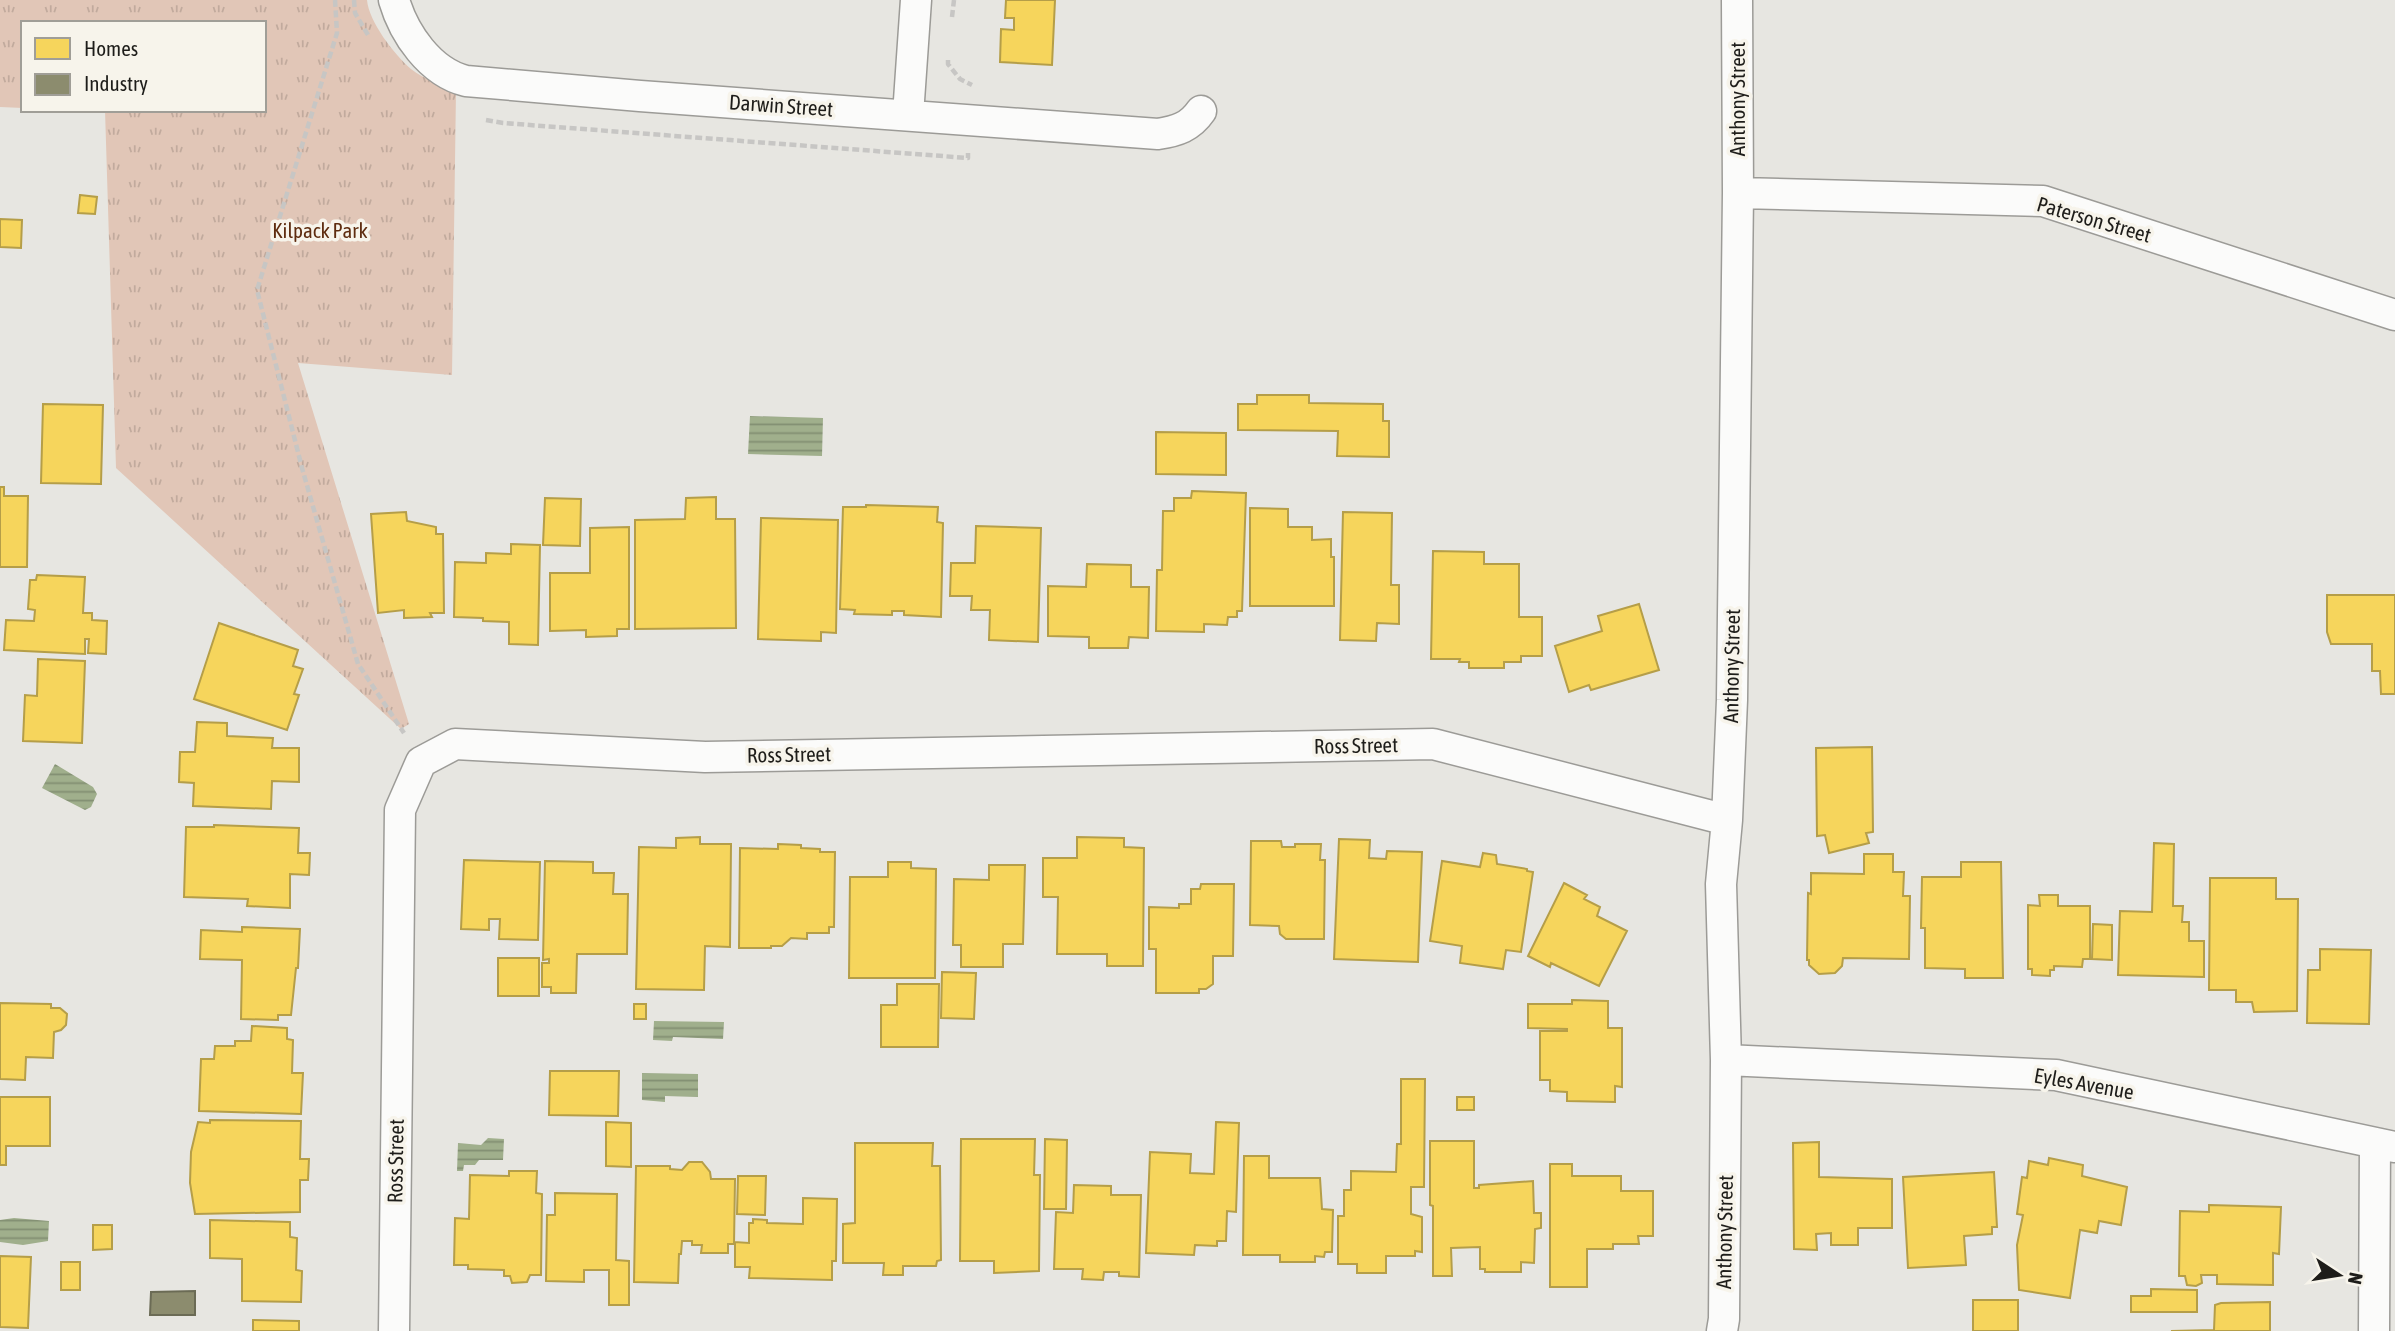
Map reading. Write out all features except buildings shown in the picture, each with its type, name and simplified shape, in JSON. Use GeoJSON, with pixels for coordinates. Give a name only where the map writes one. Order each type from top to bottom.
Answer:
{"type":"FeatureCollection","features":[{"type":"Feature","properties":{"kind":"street","name":"Darwin Street"},"geometry":{"type":"LineString","coordinates":[[394,0],[408,33],[421,52],[453,77],[466,81],[1158,134],[1193,123],[1201,111]]}},
{"type":"Feature","properties":{"kind":"street"},"geometry":{"type":"LineString","coordinates":[[908,115],[916,0]]}},
{"type":"Feature","properties":{"kind":"street","name":"Anthony Street"},"geometry":{"type":"LineString","coordinates":[[1722,1331],[1726,1060],[1721,884],[1727,820],[1732,700],[1738,193],[1737,0]]}},
{"type":"Feature","properties":{"kind":"street","name":"Paterson Street"},"geometry":{"type":"LineString","coordinates":[[1738,193],[2043,201],[2395,315]]}},
{"type":"Feature","properties":{"kind":"street","name":"Ross Street"},"geometry":{"type":"LineString","coordinates":[[394,1331],[400,810],[421,762],[455,744],[705,757],[1433,744],[1727,820]]}},
{"type":"Feature","properties":{"kind":"street","name":"Eyles Avenue"},"geometry":{"type":"LineString","coordinates":[[1726,1060],[2056,1075],[2385,1145]]}},
{"type":"Feature","properties":{"kind":"street"},"geometry":{"type":"LineString","coordinates":[[2374,1331],[2385,1145]]}},
{"type":"Feature","properties":{"kind":"path"},"geometry":{"type":"LineString","coordinates":[[335,0],[337,33],[257,290],[302,468],[358,664],[421,762]]}},
{"type":"Feature","properties":{"kind":"green space","name":"Kilpack Park"},"geometry":{"type":"Polygon","coordinates":[[[0,0],[367,0],[377,28],[404,63],[421,76],[456,91],[452,375],[298,363],[409,724],[401,729],[116,468],[105,112],[266,112],[266,21],[21,21],[21,108],[0,107],[0,0]]]}},
{"type":"Feature","properties":{"kind":"shaded area"},"geometry":{"type":"Polygon","coordinates":[[[750,416],[823,418],[822,456],[748,454],[750,416]]]}},
{"type":"Feature","properties":{"kind":"shaded area"},"geometry":{"type":"Polygon","coordinates":[[[55,764],[93,787],[97,794],[91,807],[85,810],[42,788],[55,764]]]}},
{"type":"Feature","properties":{"kind":"shaded area"},"geometry":{"type":"Polygon","coordinates":[[[654,1021],[724,1022],[723,1039],[673,1037],[672,1041],[653,1040],[654,1021]]]}},
{"type":"Feature","properties":{"kind":"shaded area"},"geometry":{"type":"Polygon","coordinates":[[[642,1073],[698,1074],[698,1097],[665,1096],[665,1102],[642,1100],[642,1073]]]}},
{"type":"Feature","properties":{"kind":"shaded area"},"geometry":{"type":"Polygon","coordinates":[[[488,1138],[504,1139],[503,1160],[479,1160],[475,1165],[464,1165],[463,1171],[457,1171],[458,1143],[481,1145],[488,1138]]]}},
{"type":"Feature","properties":{"kind":"shaded area"},"geometry":{"type":"Polygon","coordinates":[[[14,1218],[49,1221],[48,1241],[23,1245],[0,1242],[0,1220],[14,1218]]]}}]}
